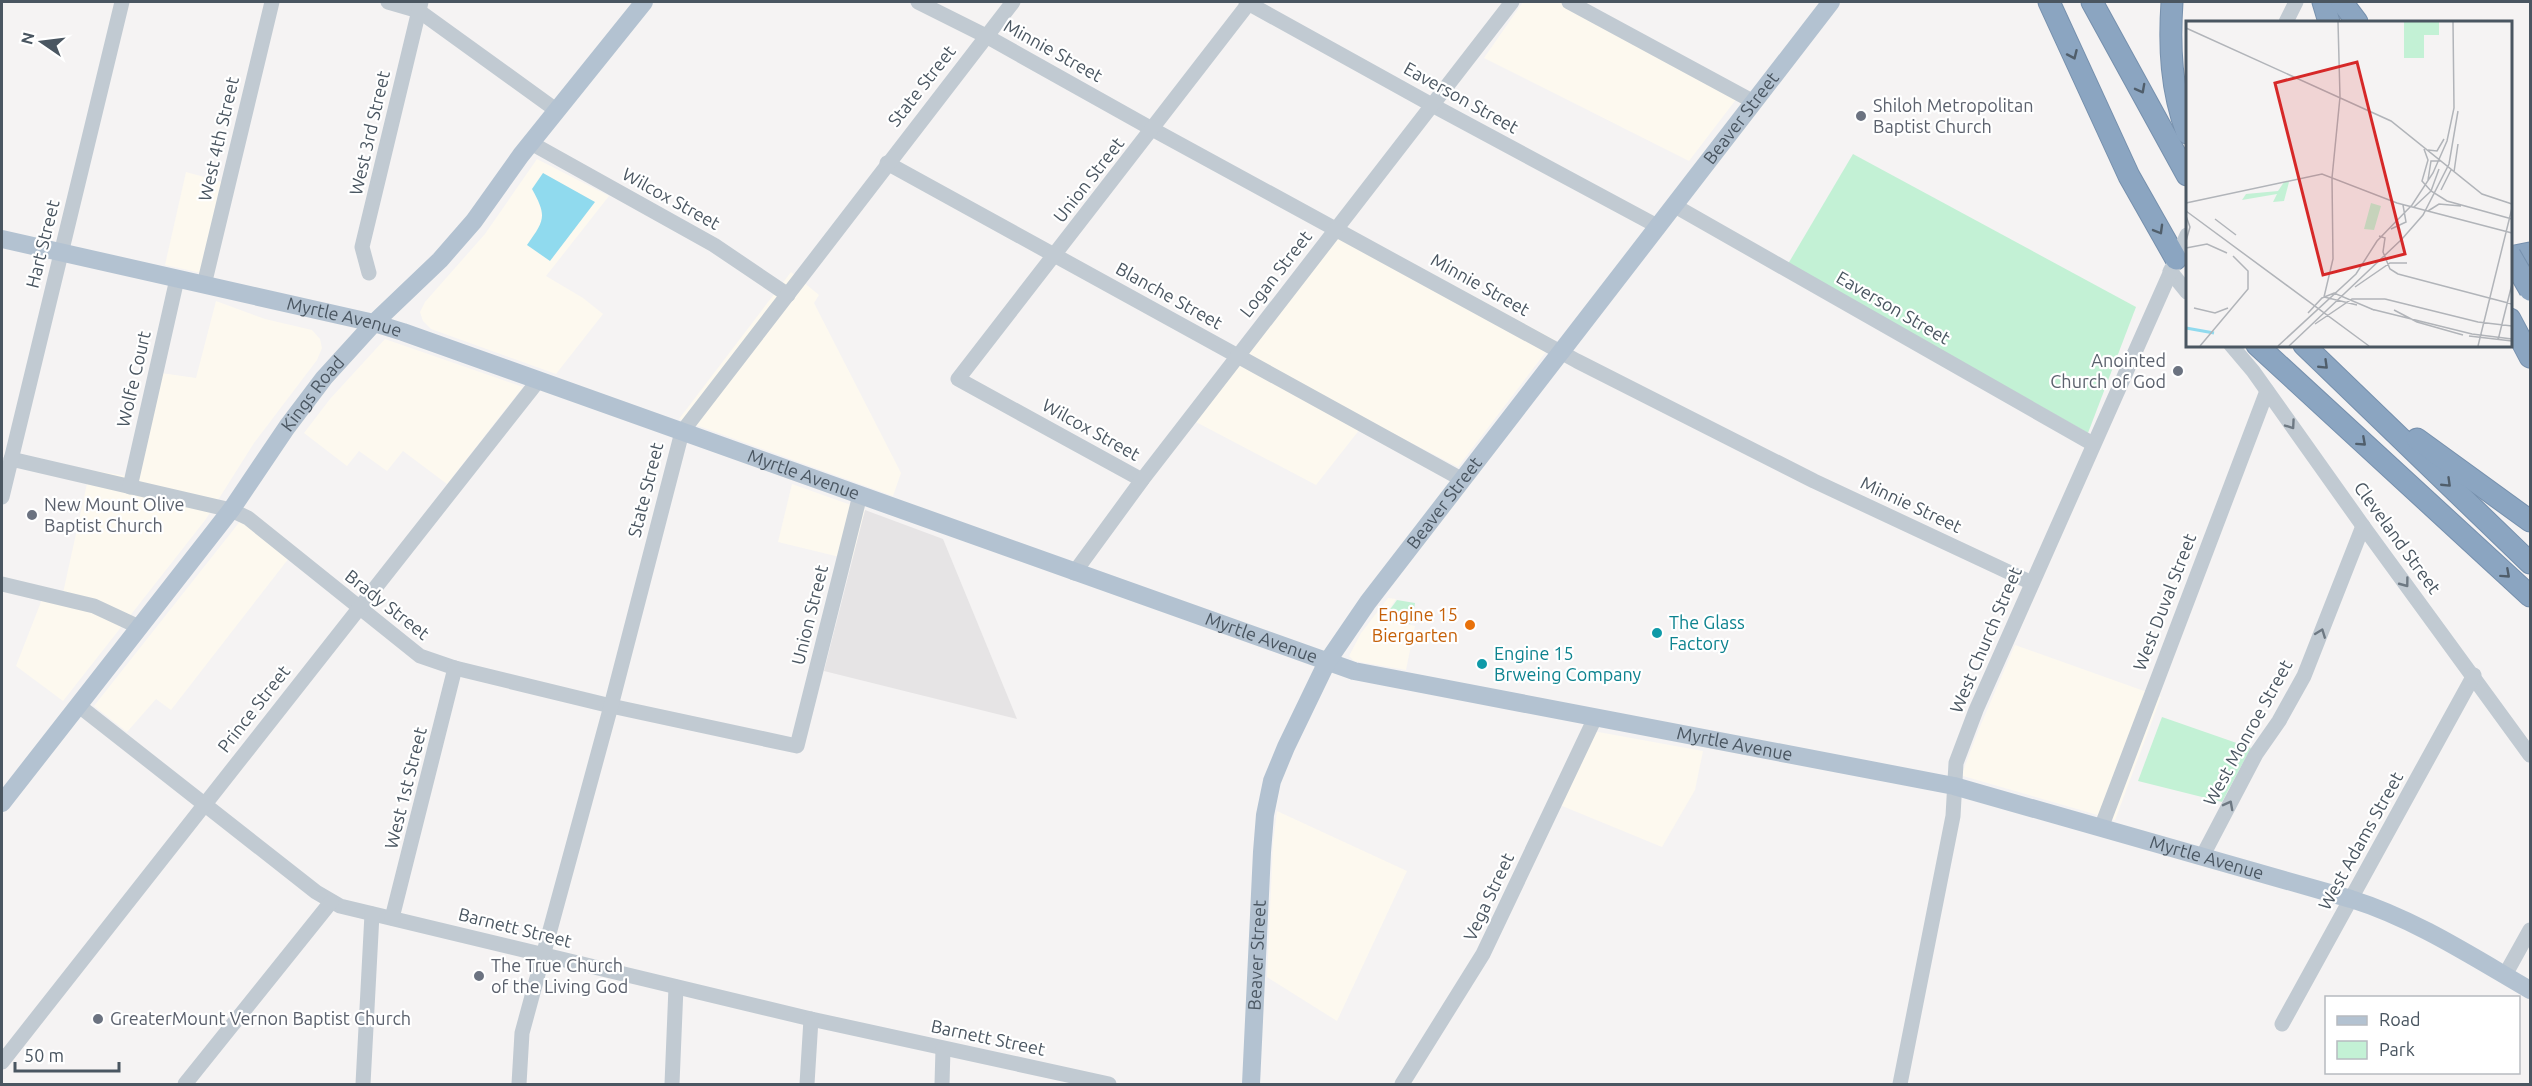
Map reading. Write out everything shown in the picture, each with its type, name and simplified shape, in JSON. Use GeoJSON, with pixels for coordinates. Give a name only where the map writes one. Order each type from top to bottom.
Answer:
{"type":"FeatureCollection","features":[{"type":"Feature","properties":{"kind":"highway"},"geometry":{"type":"LineString","coordinates":[[2049,2],[2125,168],[2173,265]]}},
{"type":"Feature","properties":{"kind":"highway"},"geometry":{"type":"LineString","coordinates":[[2092,2],[2186,173]]}},
{"type":"Feature","properties":{"kind":"highway"},"geometry":{"type":"LineString","coordinates":[[2172,2],[2173,78],[2186,130]]}},
{"type":"Feature","properties":{"kind":"highway"},"geometry":{"type":"LineString","coordinates":[[2332,6],[2354,21]]}},
{"type":"Feature","properties":{"kind":"highway"},"geometry":{"type":"LineString","coordinates":[[2511,256],[2530,253]]}},
{"type":"Feature","properties":{"kind":"highway"},"geometry":{"type":"LineString","coordinates":[[2511,258],[2530,290]]}},
{"type":"Feature","properties":{"kind":"highway"},"geometry":{"type":"LineString","coordinates":[[2511,321],[2530,357]]}},
{"type":"Feature","properties":{"kind":"highway"},"geometry":{"type":"LineString","coordinates":[[2259,346],[2530,596]]}},
{"type":"Feature","properties":{"kind":"highway"},"geometry":{"type":"LineString","coordinates":[[2305,346],[2530,564]]}},
{"type":"Feature","properties":{"kind":"highway"},"geometry":{"type":"LineString","coordinates":[[2345,384],[2384,416],[2530,521]]}},
{"type":"Feature","properties":{"kind":"main road","name":"Kings Road"},"geometry":{"type":"LineString","coordinates":[[4,794],[78,705],[231,510],[287,427],[324,378],[374,323],[456,242],[556,110],[644,2]]}},
{"type":"Feature","properties":{"kind":"main road","name":"Beaver Street"},"geometry":{"type":"LineString","coordinates":[[1251,1084],[1265,815],[1278,765],[1327,662],[1368,602],[1831,2]]}},
{"type":"Feature","properties":{"kind":"main road","name":"Myrtle Avenue"},"geometry":{"type":"LineString","coordinates":[[2,239],[374,323],[1354,671],[1954,786],[2351,899],[2376,907],[2411,923],[2530,990]]}},
{"type":"Feature","properties":{"kind":"street","name":"Hart Street"},"geometry":{"type":"LineString","coordinates":[[2,497],[122,2]]}},
{"type":"Feature","properties":{"kind":"street","name":"West 4th Street"},"geometry":{"type":"LineString","coordinates":[[204,285],[272,2]]}},
{"type":"Feature","properties":{"kind":"street"},"geometry":{"type":"LineString","coordinates":[[388,2],[420,6],[556,110]]}},
{"type":"Feature","properties":{"kind":"street","name":"Minnie Street"},"geometry":{"type":"LineString","coordinates":[[918,2],[986,36],[1561,352],[1814,481],[2032,583]]}},
{"type":"Feature","properties":{"kind":"street","name":"State Street"},"geometry":{"type":"LineString","coordinates":[[519,1084],[522,1033],[611,706],[682,432],[1013,2]]}},
{"type":"Feature","properties":{"kind":"street","name":"Eaverson Street"},"geometry":{"type":"LineString","coordinates":[[1247,2],[1659,227]]}},
{"type":"Feature","properties":{"kind":"street","name":"Union Street"},"geometry":{"type":"LineString","coordinates":[[958,379],[1152,129],[1247,2]]}},
{"type":"Feature","properties":{"kind":"street","name":"Logan Street"},"geometry":{"type":"LineString","coordinates":[[1074,573],[1142,480],[1512,2]]}},
{"type":"Feature","properties":{"kind":"street"},"geometry":{"type":"LineString","coordinates":[[1569,2],[1754,102]]}},
{"type":"Feature","properties":{"kind":"street"},"geometry":{"type":"LineString","coordinates":[[2286,21],[2296,2]]}},
{"type":"Feature","properties":{"kind":"street","name":"West 3rd Street"},"geometry":{"type":"LineString","coordinates":[[369,273],[362,247],[420,6]]}},
{"type":"Feature","properties":{"kind":"street","name":"Wilcox Street"},"geometry":{"type":"LineString","coordinates":[[531,143],[714,245],[788,295]]}},
{"type":"Feature","properties":{"kind":"street","name":"Blanche Street"},"geometry":{"type":"LineString","coordinates":[[887,163],[1463,480]]}},
{"type":"Feature","properties":{"kind":"street","name":"Eaverson Street"},"geometry":{"type":"LineString","coordinates":[[1675,206],[2093,444]]}},
{"type":"Feature","properties":{"kind":"street","name":"West Church Street"},"geometry":{"type":"LineString","coordinates":[[1900,1084],[1953,816],[1956,763],[1976,710],[2186,237]]}},
{"type":"Feature","properties":{"kind":"street"},"geometry":{"type":"LineString","coordinates":[[2173,265],[2186,290]]}},
{"type":"Feature","properties":{"kind":"street","name":"Wolfe Court"},"geometry":{"type":"LineString","coordinates":[[130,487],[177,279]]}},
{"type":"Feature","properties":{"kind":"street","name":"Cleveland Street"},"geometry":{"type":"LineString","coordinates":[[2232,346],[2267,391],[2530,755]]}},
{"type":"Feature","properties":{"kind":"street","name":"Wilcox Street"},"geometry":{"type":"LineString","coordinates":[[958,379],[1142,480]]}},
{"type":"Feature","properties":{"kind":"street","name":"Prince Street"},"geometry":{"type":"LineString","coordinates":[[2,1062],[538,381]]}},
{"type":"Feature","properties":{"kind":"street","name":"West Duval Street"},"geometry":{"type":"LineString","coordinates":[[2101,828],[2267,391]]}},
{"type":"Feature","properties":{"kind":"street","name":"Brady Street"},"geometry":{"type":"LineString","coordinates":[[10,459],[231,510],[248,518],[420,656],[455,668],[611,706],[797,746]]}},
{"type":"Feature","properties":{"kind":"street","name":"Union Street"},"geometry":{"type":"LineString","coordinates":[[797,746],[860,495]]}},
{"type":"Feature","properties":{"kind":"street","name":"West Monroe Street"},"geometry":{"type":"LineString","coordinates":[[2202,856],[2256,754],[2279,721],[2304,676],[2363,526]]}},
{"type":"Feature","properties":{"kind":"street"},"geometry":{"type":"LineString","coordinates":[[2,584],[94,606],[139,627]]}},
{"type":"Feature","properties":{"kind":"street","name":"West 1st Street"},"geometry":{"type":"LineString","coordinates":[[392,918],[455,668]]}},
{"type":"Feature","properties":{"kind":"street","name":"West Adams Street"},"geometry":{"type":"LineString","coordinates":[[2282,1024],[2474,675]]}},
{"type":"Feature","properties":{"kind":"street","name":"Barnett Street"},"geometry":{"type":"LineString","coordinates":[[78,705],[331,902],[372,914],[811,1019],[1101,1084]]}},
{"type":"Feature","properties":{"kind":"street","name":"Vega Street"},"geometry":{"type":"LineString","coordinates":[[1402,1084],[1483,954],[1595,718]]}},
{"type":"Feature","properties":{"kind":"street"},"geometry":{"type":"LineString","coordinates":[[185,1084],[331,902]]}},
{"type":"Feature","properties":{"kind":"street"},"geometry":{"type":"LineString","coordinates":[[363,1084],[372,914]]}},
{"type":"Feature","properties":{"kind":"street"},"geometry":{"type":"LineString","coordinates":[[2505,975],[2530,930]]}},
{"type":"Feature","properties":{"kind":"street"},"geometry":{"type":"LineString","coordinates":[[672,1084],[676,987]]}},
{"type":"Feature","properties":{"kind":"street"},"geometry":{"type":"LineString","coordinates":[[807,1084],[811,1019]]}},
{"type":"Feature","properties":{"kind":"street"},"geometry":{"type":"LineString","coordinates":[[942,1084],[943,1049]]}},
{"type":"Feature","properties":{"kind":"shaded area"},"geometry":{"type":"Polygon","coordinates":[[[1523,2],[1582,2],[1744,89],[1689,161],[1484,58],[1523,2]]]}},
{"type":"Feature","properties":{"kind":"shaded area"},"geometry":{"type":"Polygon","coordinates":[[[537,159],[609,196],[546,276],[583,298],[603,314],[556,374],[431,329],[423,321],[420,312],[425,302],[485,234],[537,159]]]}},
{"type":"Feature","properties":{"kind":"shaded area"},"geometry":{"type":"Polygon","coordinates":[[[186,172],[233,185],[211,275],[165,265],[186,172]]]}},
{"type":"Feature","properties":{"kind":"shaded area"},"geometry":{"type":"Polygon","coordinates":[[[1346,227],[1555,340],[1458,467],[1367,420],[1316,485],[1196,422],[1346,227]]]}},
{"type":"Feature","properties":{"kind":"shaded area"},"geometry":{"type":"Polygon","coordinates":[[[791,272],[819,295],[814,303],[901,473],[893,496],[679,419],[791,272]]]}},
{"type":"Feature","properties":{"kind":"shaded area"},"geometry":{"type":"Polygon","coordinates":[[[216,301],[265,319],[312,330],[320,339],[322,348],[317,360],[254,443],[206,519],[63,701],[16,666],[46,589],[63,593],[90,470],[138,478],[161,373],[196,378],[216,301]]]}},
{"type":"Feature","properties":{"kind":"shaded area"},"geometry":{"type":"Polygon","coordinates":[[[385,339],[523,387],[447,484],[403,451],[387,471],[359,451],[347,466],[304,433],[330,399],[385,339]]]}},
{"type":"Feature","properties":{"kind":"shaded area"},"geometry":{"type":"Polygon","coordinates":[[[792,484],[865,510],[852,560],[778,542],[792,484]]]}},
{"type":"Feature","properties":{"kind":"shaded area"},"geometry":{"type":"Polygon","coordinates":[[[249,510],[296,549],[171,710],[156,699],[127,732],[94,706],[249,510]]]}},
{"type":"Feature","properties":{"kind":"shaded area"},"geometry":{"type":"Polygon","coordinates":[[[865,510],[943,539],[1017,719],[824,671],[865,510]]]}},
{"type":"Feature","properties":{"kind":"shaded area"},"geometry":{"type":"Polygon","coordinates":[[[1388,598],[1396,599],[1383,620],[1415,626],[1406,670],[1354,661],[1349,656],[1361,633],[1388,598]]]}},
{"type":"Feature","properties":{"kind":"shaded area"},"geometry":{"type":"Polygon","coordinates":[[[2015,645],[2161,697],[2115,820],[1963,776],[1979,729],[2015,645]]]}},
{"type":"Feature","properties":{"kind":"shaded area"},"geometry":{"type":"Polygon","coordinates":[[[1582,729],[1703,751],[1695,790],[1662,847],[1550,801],[1582,729]]]}},
{"type":"Feature","properties":{"kind":"shaded area"},"geometry":{"type":"Polygon","coordinates":[[[1277,811],[1407,871],[1337,1021],[1267,977],[1273,843],[1277,811]]]}},
{"type":"Feature","properties":{"kind":"green space"},"geometry":{"type":"Polygon","coordinates":[[[1853,154],[2136,307],[2088,433],[1788,264],[1853,154]]]}},
{"type":"Feature","properties":{"kind":"green space"},"geometry":{"type":"Polygon","coordinates":[[[1397,600],[1415,603],[1412,623],[1383,619],[1397,600]]]}},
{"type":"Feature","properties":{"kind":"green space"},"geometry":{"type":"Polygon","coordinates":[[[2162,717],[2251,748],[2222,802],[2138,781],[2162,717]]]}},
{"type":"Feature","properties":{"kind":"water"},"geometry":{"type":"Polygon","coordinates":[[[543,173],[595,202],[550,261],[527,245],[542,218],[540,206],[532,189],[543,173]]]}},
{"type":"Feature","properties":{"kind":"place","name":"Shiloh Metropolitan Baptist Church"},"geometry":{"type":"Point","coordinates":[1861,116]}},
{"type":"Feature","properties":{"kind":"place","name":"Anointed Church of God"},"geometry":{"type":"Point","coordinates":[2178,371]}},
{"type":"Feature","properties":{"kind":"place","name":"New Mount Olive Baptist Church"},"geometry":{"type":"Point","coordinates":[32,515]}},
{"type":"Feature","properties":{"kind":"place","name":"Engine 15 Biergarten"},"geometry":{"type":"Point","coordinates":[1470,625]}},
{"type":"Feature","properties":{"kind":"place","name":"The Glass Factory"},"geometry":{"type":"Point","coordinates":[1657,633]}},
{"type":"Feature","properties":{"kind":"place","name":"Engine 15 Brweing Company"},"geometry":{"type":"Point","coordinates":[1482,664]}},
{"type":"Feature","properties":{"kind":"place","name":"The True Church of the Living God"},"geometry":{"type":"Point","coordinates":[479,976]}},
{"type":"Feature","properties":{"kind":"place","name":"GreaterMount Vernon Baptist Church"},"geometry":{"type":"Point","coordinates":[98,1019]}}]}
